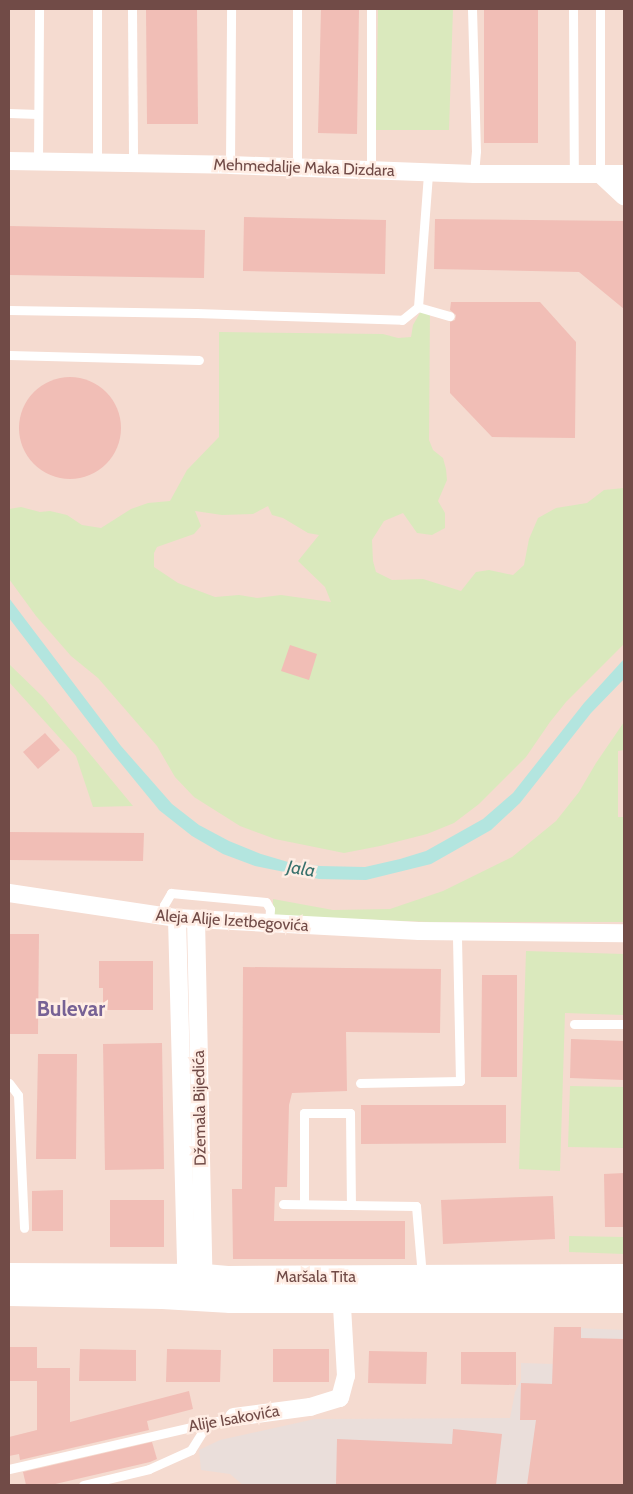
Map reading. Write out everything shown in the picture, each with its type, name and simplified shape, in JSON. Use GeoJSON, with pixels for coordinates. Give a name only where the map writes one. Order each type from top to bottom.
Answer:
{"type":"FeatureCollection","features":[{"type":"Feature","properties":{"kind":"main road","name":"Maršala Tita"},"geometry":{"type":"LineString","coordinates":[[9,1275],[195,1287],[341,1289],[624,1300]]}},
{"type":"Feature","properties":{"kind":"main road","name":"Maršala Tita"},"geometry":{"type":"LineString","coordinates":[[341,1289],[422,1276],[624,1276]]}},
{"type":"Feature","properties":{"kind":"main road","name":"Maršala Tita"},"geometry":{"type":"LineString","coordinates":[[9,1294],[195,1287]]}},
{"type":"Feature","properties":{"kind":"street","name":"Mehmedalije Maka Dizdara"},"geometry":{"type":"LineString","coordinates":[[9,161],[230,165],[474,174],[624,174]]}},
{"type":"Feature","properties":{"kind":"street"},"geometry":{"type":"LineString","coordinates":[[600,174],[624,196]]}},
{"type":"Feature","properties":{"kind":"street","name":"Aleja Alije Izetbegovića"},"geometry":{"type":"LineString","coordinates":[[9,893],[170,918],[458,932],[624,933]]}},
{"type":"Feature","properties":{"kind":"street","name":"Džemala Bijedića"},"geometry":{"type":"LineString","coordinates":[[170,918],[195,1287]]}},
{"type":"Feature","properties":{"kind":"street","name":"Džemala Bijedića"},"geometry":{"type":"LineString","coordinates":[[195,1287],[196,919]]}},
{"type":"Feature","properties":{"kind":"street","name":"Alije Isakovića"},"geometry":{"type":"LineString","coordinates":[[234,1417],[310,1407],[340,1398],[346,1376],[341,1289]]}},
{"type":"Feature","properties":{"kind":"lane"},"geometry":{"type":"LineString","coordinates":[[38,162],[39,9]]}},
{"type":"Feature","properties":{"kind":"lane"},"geometry":{"type":"LineString","coordinates":[[96,163],[97,9]]}},
{"type":"Feature","properties":{"kind":"lane"},"geometry":{"type":"LineString","coordinates":[[132,9],[133,164]]}},
{"type":"Feature","properties":{"kind":"lane"},"geometry":{"type":"LineString","coordinates":[[230,165],[231,9]]}},
{"type":"Feature","properties":{"kind":"lane"},"geometry":{"type":"LineString","coordinates":[[297,9],[298,169]]}},
{"type":"Feature","properties":{"kind":"lane"},"geometry":{"type":"LineString","coordinates":[[371,9],[371,170]]}},
{"type":"Feature","properties":{"kind":"lane"},"geometry":{"type":"LineString","coordinates":[[472,9],[476,151],[474,174]]}},
{"type":"Feature","properties":{"kind":"lane"},"geometry":{"type":"LineString","coordinates":[[573,9],[574,174]]}},
{"type":"Feature","properties":{"kind":"lane"},"geometry":{"type":"LineString","coordinates":[[600,9],[600,174]]}},
{"type":"Feature","properties":{"kind":"lane"},"geometry":{"type":"LineString","coordinates":[[9,113],[38,114]]}},
{"type":"Feature","properties":{"kind":"lane"},"geometry":{"type":"LineString","coordinates":[[9,310],[196,313],[402,320],[418,307],[428,173]]}},
{"type":"Feature","properties":{"kind":"lane"},"geometry":{"type":"LineString","coordinates":[[418,307],[450,316]]}},
{"type":"Feature","properties":{"kind":"lane"},"geometry":{"type":"LineString","coordinates":[[9,355],[200,360]]}},
{"type":"Feature","properties":{"kind":"lane"},"geometry":{"type":"LineString","coordinates":[[170,918],[164,905],[171,893],[266,902],[270,909],[269,924]]}},
{"type":"Feature","properties":{"kind":"lane"},"geometry":{"type":"LineString","coordinates":[[360,1083],[460,1081],[458,932]]}},
{"type":"Feature","properties":{"kind":"lane"},"geometry":{"type":"LineString","coordinates":[[574,1024],[624,1024]]}},
{"type":"Feature","properties":{"kind":"lane"},"geometry":{"type":"LineString","coordinates":[[9,1083],[18,1095],[24,1228]]}},
{"type":"Feature","properties":{"kind":"lane"},"geometry":{"type":"LineString","coordinates":[[304,1204],[304,1113],[350,1113],[351,1204]]}},
{"type":"Feature","properties":{"kind":"lane"},"geometry":{"type":"LineString","coordinates":[[283,1204],[416,1206],[422,1276]]}},
{"type":"Feature","properties":{"kind":"lane","name":"Alije Isakovića"},"geometry":{"type":"LineString","coordinates":[[9,1469],[209,1421],[234,1417]]}},
{"type":"Feature","properties":{"kind":"lane"},"geometry":{"type":"LineString","coordinates":[[83,1485],[149,1469],[191,1450],[209,1421]]}},
{"type":"Feature","properties":{"kind":"shaded area"},"geometry":{"type":"Polygon","coordinates":[[[9,9],[624,9],[624,1485],[9,1485],[9,9]]]}},
{"type":"Feature","properties":{"kind":"shaded area"},"geometry":{"type":"Polygon","coordinates":[[[554,1327],[624,1330],[624,1485],[243,1485],[230,1474],[201,1470],[199,1450],[220,1440],[315,1419],[510,1418],[515,1392],[521,1380],[521,1363],[553,1364],[554,1327]]]}},
{"type":"Feature","properties":{"kind":"green space"},"geometry":{"type":"Polygon","coordinates":[[[378,9],[453,9],[449,130],[376,130],[378,9]]]}},
{"type":"Feature","properties":{"kind":"green space"},"geometry":{"type":"Polygon","coordinates":[[[430,307],[429,440],[433,450],[443,458],[446,469],[447,480],[438,501],[445,513],[445,528],[432,535],[417,533],[403,513],[384,521],[372,540],[373,561],[376,572],[392,580],[423,579],[461,591],[476,572],[489,570],[513,575],[524,565],[529,539],[538,518],[556,508],[587,503],[604,490],[624,488],[624,644],[566,702],[526,757],[479,804],[454,823],[427,834],[344,853],[275,839],[240,826],[194,797],[175,777],[157,746],[98,678],[71,656],[36,616],[9,579],[9,509],[21,507],[40,512],[50,511],[67,515],[82,525],[101,528],[131,509],[148,503],[170,501],[187,470],[219,437],[219,332],[383,334],[398,338],[411,337],[413,325],[421,311],[430,307]],[[268,506],[253,514],[222,515],[195,511],[201,526],[194,534],[157,547],[154,553],[154,567],[178,583],[215,597],[239,595],[257,598],[281,595],[331,602],[325,587],[298,561],[319,535],[308,533],[283,518],[272,515],[268,506]]]}},
{"type":"Feature","properties":{"kind":"green space"},"geometry":{"type":"Polygon","coordinates":[[[9,664],[43,697],[133,806],[93,807],[76,756],[9,682],[9,664]]]}},
{"type":"Feature","properties":{"kind":"green space"},"geometry":{"type":"Polygon","coordinates":[[[624,722],[624,750],[618,751],[618,817],[624,817],[624,922],[431,922],[273,916],[273,899],[333,910],[390,909],[443,891],[512,857],[556,821],[579,792],[624,722]]]}},
{"type":"Feature","properties":{"kind":"green space"},"geometry":{"type":"Polygon","coordinates":[[[526,951],[624,954],[624,1015],[565,1013],[560,1171],[519,1169],[526,951]]]}},
{"type":"Feature","properties":{"kind":"green space"},"geometry":{"type":"Polygon","coordinates":[[[570,1086],[624,1087],[624,1148],[568,1147],[570,1086]]]}},
{"type":"Feature","properties":{"kind":"green space"},"geometry":{"type":"Polygon","coordinates":[[[569,1236],[624,1237],[624,1254],[569,1252],[569,1236]]]}},
{"type":"Feature","properties":{"kind":"water","name":"Jala"},"geometry":{"type":"Polygon","coordinates":[[[9,598],[121,746],[172,804],[199,825],[229,841],[261,854],[288,862],[320,866],[365,867],[426,851],[483,819],[513,793],[584,703],[624,659],[624,679],[591,713],[520,803],[491,830],[431,864],[366,880],[319,879],[255,866],[223,854],[192,836],[159,810],[110,750],[9,618],[9,598]]]}},
{"type":"Feature","properties":{"kind":"building"},"geometry":{"type":"Polygon","coordinates":[[[146,9],[197,9],[198,124],[147,124],[146,9]]]}},
{"type":"Feature","properties":{"kind":"building"},"geometry":{"type":"Polygon","coordinates":[[[321,9],[359,9],[357,134],[318,133],[321,9]]]}},
{"type":"Feature","properties":{"kind":"building"},"geometry":{"type":"Polygon","coordinates":[[[484,9],[538,9],[538,143],[484,143],[484,9]]]}},
{"type":"Feature","properties":{"kind":"building"},"geometry":{"type":"Polygon","coordinates":[[[244,217],[386,220],[385,274],[243,271],[244,217]]]}},
{"type":"Feature","properties":{"kind":"building"},"geometry":{"type":"Polygon","coordinates":[[[435,219],[624,221],[624,309],[579,272],[434,269],[435,219]]]}},
{"type":"Feature","properties":{"kind":"building"},"geometry":{"type":"Polygon","coordinates":[[[9,226],[205,230],[204,278],[9,275],[9,226]]]}},
{"type":"Feature","properties":{"kind":"building"},"geometry":{"type":"Polygon","coordinates":[[[451,302],[540,302],[576,342],[575,438],[492,437],[450,393],[450,322],[455,320],[456,315],[450,310],[451,302]]]}},
{"type":"Feature","properties":{"kind":"building"},"geometry":{"type":"Polygon","coordinates":[[[70,377],[89,381],[106,392],[117,409],[121,428],[117,447],[106,464],[89,475],[70,479],[51,475],[34,464],[23,447],[19,428],[23,409],[34,392],[51,381],[70,377]]]}},
{"type":"Feature","properties":{"kind":"building"},"geometry":{"type":"Polygon","coordinates":[[[290,645],[317,654],[309,680],[281,671],[290,645]]]}},
{"type":"Feature","properties":{"kind":"building"},"geometry":{"type":"Polygon","coordinates":[[[45,733],[60,750],[38,769],[23,752],[45,733]]]}},
{"type":"Feature","properties":{"kind":"building"},"geometry":{"type":"Polygon","coordinates":[[[9,832],[144,833],[143,861],[9,860],[9,832]]]}},
{"type":"Feature","properties":{"kind":"building"},"geometry":{"type":"Polygon","coordinates":[[[9,934],[39,934],[38,1034],[9,1034],[9,934]]]}},
{"type":"Feature","properties":{"kind":"building"},"geometry":{"type":"Polygon","coordinates":[[[99,961],[153,961],[153,1010],[103,1010],[103,988],[99,988],[99,961]]]}},
{"type":"Feature","properties":{"kind":"building"},"geometry":{"type":"Polygon","coordinates":[[[243,967],[441,969],[440,1033],[346,1032],[347,1091],[292,1093],[289,1105],[287,1187],[275,1187],[274,1221],[405,1221],[405,1259],[233,1259],[232,1189],[242,1189],[243,967]]]}},
{"type":"Feature","properties":{"kind":"building"},"geometry":{"type":"Polygon","coordinates":[[[482,975],[517,975],[517,1077],[481,1077],[482,975]]]}},
{"type":"Feature","properties":{"kind":"building"},"geometry":{"type":"Polygon","coordinates":[[[571,1039],[624,1041],[624,1080],[570,1078],[571,1039]]]}},
{"type":"Feature","properties":{"kind":"building"},"geometry":{"type":"Polygon","coordinates":[[[162,1043],[164,1169],[105,1170],[103,1044],[162,1043]]]}},
{"type":"Feature","properties":{"kind":"building"},"geometry":{"type":"Polygon","coordinates":[[[38,1054],[77,1054],[76,1159],[36,1159],[38,1054]]]}},
{"type":"Feature","properties":{"kind":"building"},"geometry":{"type":"Polygon","coordinates":[[[361,1105],[506,1105],[506,1143],[361,1144],[361,1105]]]}},
{"type":"Feature","properties":{"kind":"building"},"geometry":{"type":"Polygon","coordinates":[[[624,1173],[624,1227],[605,1227],[604,1174],[624,1173]]]}},
{"type":"Feature","properties":{"kind":"building"},"geometry":{"type":"Polygon","coordinates":[[[63,1190],[63,1231],[32,1231],[32,1191],[63,1190]]]}},
{"type":"Feature","properties":{"kind":"building"},"geometry":{"type":"Polygon","coordinates":[[[553,1196],[555,1239],[443,1244],[441,1200],[553,1196]]]}},
{"type":"Feature","properties":{"kind":"building"},"geometry":{"type":"Polygon","coordinates":[[[110,1200],[164,1200],[164,1247],[110,1247],[110,1200]]]}},
{"type":"Feature","properties":{"kind":"building"},"geometry":{"type":"Polygon","coordinates":[[[554,1327],[581,1327],[581,1338],[624,1339],[624,1485],[527,1485],[536,1420],[520,1420],[521,1383],[552,1384],[554,1327]]]}},
{"type":"Feature","properties":{"kind":"building"},"geometry":{"type":"Polygon","coordinates":[[[9,1347],[37,1347],[37,1381],[9,1381],[9,1347]]]}},
{"type":"Feature","properties":{"kind":"building"},"geometry":{"type":"Polygon","coordinates":[[[80,1349],[136,1350],[136,1381],[79,1381],[80,1349]]]}},
{"type":"Feature","properties":{"kind":"building"},"geometry":{"type":"Polygon","coordinates":[[[167,1349],[221,1350],[220,1382],[166,1382],[167,1349]]]}},
{"type":"Feature","properties":{"kind":"building"},"geometry":{"type":"Polygon","coordinates":[[[273,1349],[329,1349],[329,1382],[273,1382],[273,1349]]]}},
{"type":"Feature","properties":{"kind":"building"},"geometry":{"type":"Polygon","coordinates":[[[369,1351],[427,1352],[426,1384],[368,1383],[369,1351]]]}},
{"type":"Feature","properties":{"kind":"building"},"geometry":{"type":"Polygon","coordinates":[[[461,1352],[516,1352],[516,1385],[461,1384],[461,1352]]]}},
{"type":"Feature","properties":{"kind":"building"},"geometry":{"type":"Polygon","coordinates":[[[37,1368],[70,1368],[70,1422],[189,1391],[193,1409],[147,1421],[149,1430],[20,1460],[19,1454],[9,1456],[9,1437],[37,1430],[37,1368]]]}},
{"type":"Feature","properties":{"kind":"building"},"geometry":{"type":"Polygon","coordinates":[[[453,1429],[502,1434],[496,1485],[336,1485],[337,1439],[452,1444],[453,1429]]]}},
{"type":"Feature","properties":{"kind":"building"},"geometry":{"type":"Polygon","coordinates":[[[152,1442],[157,1459],[150,1462],[51,1485],[26,1485],[23,1472],[152,1442]]]}},
{"type":"Feature","properties":{"kind":"district","name":"Bulevar"},"geometry":{"type":"Point","coordinates":[71,1009]}}]}
